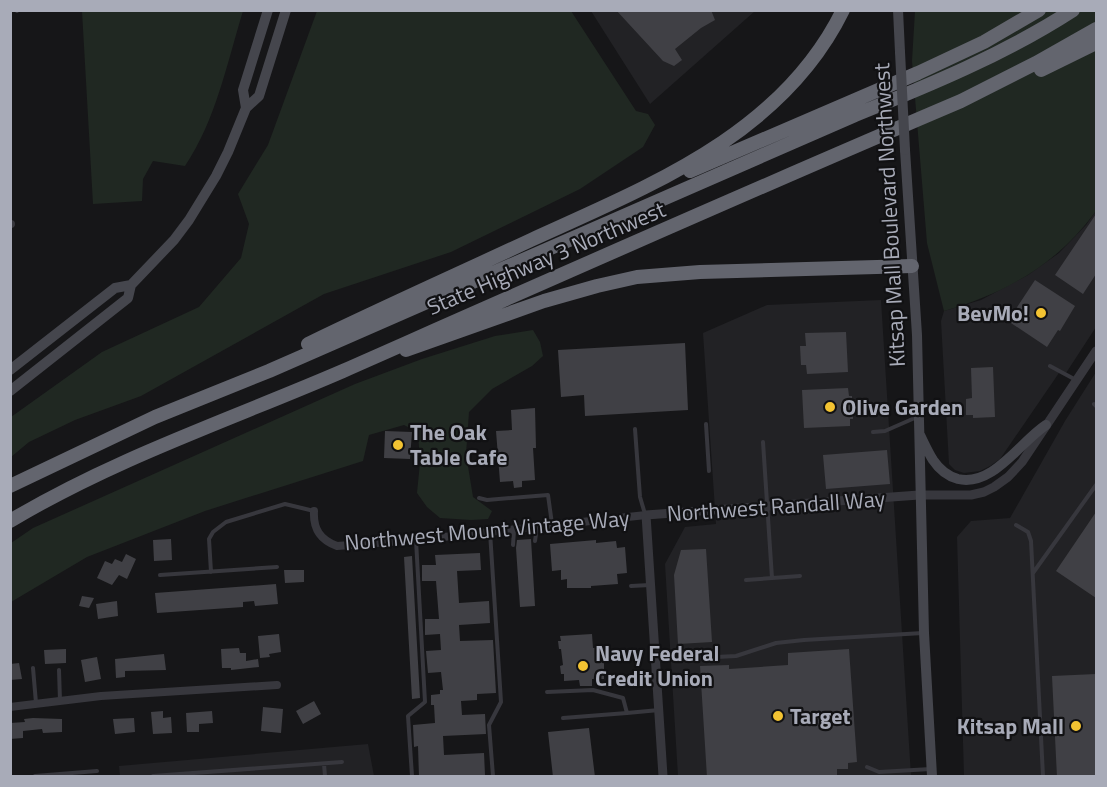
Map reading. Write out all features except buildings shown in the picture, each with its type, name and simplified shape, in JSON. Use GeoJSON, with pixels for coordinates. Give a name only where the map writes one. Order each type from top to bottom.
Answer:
{"type":"FeatureCollection","features":[{"type":"Feature","properties":{"kind":"highway"},"geometry":{"type":"LineString","coordinates":[[618,200],[707,153],[750,123],[785,92],[807,67],[832,32],[843,10]]}},
{"type":"Feature","properties":{"kind":"highway"},"geometry":{"type":"LineString","coordinates":[[187,404],[401,299],[618,200],[918,73],[984,42],[1039,10]]}},
{"type":"Feature","properties":{"kind":"highway","name":"State Highway 3 Northwest"},"geometry":{"type":"LineString","coordinates":[[10,486],[187,404],[855,115],[932,84],[1021,41],[1073,10]]}},
{"type":"Feature","properties":{"kind":"highway","name":"State Highway 3 Northwest"},"geometry":{"type":"LineString","coordinates":[[10,522],[107,471],[961,101],[1096,29]]}},
{"type":"Feature","properties":{"kind":"highway"},"geometry":{"type":"LineString","coordinates":[[961,101],[1039,71],[1096,43]]}},
{"type":"Feature","properties":{"kind":"highway"},"geometry":{"type":"LineString","coordinates":[[342,371],[544,301],[623,279],[700,272],[912,266]]}},
{"type":"Feature","properties":{"kind":"main road"},"geometry":{"type":"LineString","coordinates":[[246,108],[243,90],[268,10]]}},
{"type":"Feature","properties":{"kind":"main road"},"geometry":{"type":"LineString","coordinates":[[10,391],[128,298],[131,285],[160,256],[189,220],[220,168],[246,108],[258,96],[286,10]]}},
{"type":"Feature","properties":{"kind":"main road","name":"Kitsap Mall Boulevard Northwest"},"geometry":{"type":"LineString","coordinates":[[898,10],[917,334],[924,633],[932,773]]}},
{"type":"Feature","properties":{"kind":"main road"},"geometry":{"type":"LineString","coordinates":[[10,370],[115,288],[131,285]]}},
{"type":"Feature","properties":{"kind":"main road"},"geometry":{"type":"LineString","coordinates":[[919,433],[939,468],[947,475],[966,480],[988,475],[997,469],[1031,436],[1046,425]]}},
{"type":"Feature","properties":{"kind":"street","name":"Northwest Randall Way"},"geometry":{"type":"LineString","coordinates":[[663,777],[646,515],[920,495],[971,495],[984,492],[1008,477],[1022,462],[1096,351]]}},
{"type":"Feature","properties":{"kind":"street","name":"Northwest Mount Vintage Way"},"geometry":{"type":"LineString","coordinates":[[314,512],[317,533],[325,542],[337,546],[416,540],[646,515]]}},
{"type":"Feature","properties":{"kind":"street"},"geometry":{"type":"LineString","coordinates":[[10,707],[101,696],[277,685]]}},
{"type":"Feature","properties":{"kind":"lane"},"geometry":{"type":"LineString","coordinates":[[1050,366],[1077,380]]}},
{"type":"Feature","properties":{"kind":"lane"},"geometry":{"type":"LineString","coordinates":[[873,432],[885,431],[919,417]]}},
{"type":"Feature","properties":{"kind":"lane"},"geometry":{"type":"LineString","coordinates":[[706,424],[708,471]]}},
{"type":"Feature","properties":{"kind":"lane"},"geometry":{"type":"LineString","coordinates":[[635,429],[640,497],[646,515]]}},
{"type":"Feature","properties":{"kind":"lane"},"geometry":{"type":"LineString","coordinates":[[764,441],[772,578]]}},
{"type":"Feature","properties":{"kind":"lane"},"geometry":{"type":"LineString","coordinates":[[1033,574],[1096,485]]}},
{"type":"Feature","properties":{"kind":"lane"},"geometry":{"type":"LineString","coordinates":[[479,498],[487,500],[548,495],[552,526]]}},
{"type":"Feature","properties":{"kind":"lane"},"geometry":{"type":"LineString","coordinates":[[211,572],[209,539],[213,532],[226,522],[285,504],[314,512]]}},
{"type":"Feature","properties":{"kind":"lane"},"geometry":{"type":"LineString","coordinates":[[1016,525],[1028,532],[1031,541],[1043,777]]}},
{"type":"Feature","properties":{"kind":"lane"},"geometry":{"type":"LineString","coordinates":[[536,541],[537,527]]}},
{"type":"Feature","properties":{"kind":"lane"},"geometry":{"type":"LineString","coordinates":[[513,545],[514,530]]}},
{"type":"Feature","properties":{"kind":"lane"},"geometry":{"type":"LineString","coordinates":[[490,532],[501,702],[489,725],[493,777]]}},
{"type":"Feature","properties":{"kind":"lane"},"geometry":{"type":"LineString","coordinates":[[412,777],[408,716],[425,702],[416,540]]}},
{"type":"Feature","properties":{"kind":"lane"},"geometry":{"type":"LineString","coordinates":[[160,575],[277,567]]}},
{"type":"Feature","properties":{"kind":"lane"},"geometry":{"type":"LineString","coordinates":[[746,580],[800,576]]}},
{"type":"Feature","properties":{"kind":"lane"},"geometry":{"type":"LineString","coordinates":[[632,586],[651,585]]}},
{"type":"Feature","properties":{"kind":"lane"},"geometry":{"type":"LineString","coordinates":[[656,660],[736,656],[776,643],[804,640],[924,633]]}},
{"type":"Feature","properties":{"kind":"lane"},"geometry":{"type":"LineString","coordinates":[[33,668],[36,704]]}},
{"type":"Feature","properties":{"kind":"lane"},"geometry":{"type":"LineString","coordinates":[[59,670],[60,701]]}},
{"type":"Feature","properties":{"kind":"lane"},"geometry":{"type":"LineString","coordinates":[[547,693],[593,690],[623,698],[627,712]]}},
{"type":"Feature","properties":{"kind":"lane"},"geometry":{"type":"LineString","coordinates":[[563,718],[659,710]]}},
{"type":"Feature","properties":{"kind":"lane"},"geometry":{"type":"LineString","coordinates":[[153,777],[342,762]]}},
{"type":"Feature","properties":{"kind":"lane"},"geometry":{"type":"LineString","coordinates":[[324,764],[325,777]]}},
{"type":"Feature","properties":{"kind":"lane"},"geometry":{"type":"LineString","coordinates":[[867,767],[879,774],[932,773]]}},
{"type":"Feature","properties":{"kind":"lane"},"geometry":{"type":"LineString","coordinates":[[35,777],[97,771]]}},
{"type":"Feature","properties":{"kind":"shaded area"},"geometry":{"type":"Polygon","coordinates":[[[82,11],[243,11],[220,91],[196,148],[185,166],[153,161],[143,179],[142,201],[93,204],[82,11]]]}},
{"type":"Feature","properties":{"kind":"shaded area"},"geometry":{"type":"Polygon","coordinates":[[[317,11],[571,11],[636,111],[648,114],[655,125],[643,147],[580,189],[451,252],[324,294],[141,396],[75,420],[29,442],[11,457],[11,417],[102,352],[199,307],[241,258],[249,224],[238,194],[268,145],[317,11]]]}},
{"type":"Feature","properties":{"kind":"shaded area"},"geometry":{"type":"Polygon","coordinates":[[[591,11],[755,11],[650,104],[591,11]]]}},
{"type":"Feature","properties":{"kind":"shaded area"},"geometry":{"type":"Polygon","coordinates":[[[915,11],[1096,11],[1096,211],[1064,247],[1029,274],[989,295],[944,311],[927,243],[912,61],[915,11]]]}},
{"type":"Feature","properties":{"kind":"shaded area"},"geometry":{"type":"Polygon","coordinates":[[[1096,211],[1096,327],[1066,373],[1061,370],[1000,459],[980,471],[964,473],[955,470],[949,464],[941,321],[944,311],[981,300],[1028,275],[1059,253],[1096,211]]]}},
{"type":"Feature","properties":{"kind":"shaded area"},"geometry":{"type":"Polygon","coordinates":[[[881,300],[911,776],[678,776],[665,564],[685,527],[716,524],[703,333],[767,305],[881,300]]]}},
{"type":"Feature","properties":{"kind":"shaded area"},"geometry":{"type":"Polygon","coordinates":[[[533,330],[540,342],[543,356],[532,366],[492,389],[469,412],[466,454],[473,497],[492,511],[488,519],[440,518],[427,507],[417,493],[420,463],[418,432],[404,425],[369,435],[363,461],[205,511],[87,557],[11,602],[11,543],[33,528],[355,384],[422,359],[495,336],[533,330]]]}},
{"type":"Feature","properties":{"kind":"shaded area"},"geometry":{"type":"Polygon","coordinates":[[[1096,372],[1096,776],[964,776],[957,537],[971,521],[1010,518],[1065,421],[1096,372]]]}},
{"type":"Feature","properties":{"kind":"shaded area"},"geometry":{"type":"Polygon","coordinates":[[[368,744],[374,776],[120,776],[119,766],[368,744]]]}},
{"type":"Feature","properties":{"kind":"place","name":"BevMo!"},"geometry":{"type":"Point","coordinates":[1041,313]}},
{"type":"Feature","properties":{"kind":"place","name":"Olive Garden"},"geometry":{"type":"Point","coordinates":[830,407]}},
{"type":"Feature","properties":{"kind":"place","name":"The Oak Table Cafe"},"geometry":{"type":"Point","coordinates":[398,445]}},
{"type":"Feature","properties":{"kind":"place","name":"Navy Federal Credit Union"},"geometry":{"type":"Point","coordinates":[583,666]}},
{"type":"Feature","properties":{"kind":"place","name":"Target"},"geometry":{"type":"Point","coordinates":[778,716]}},
{"type":"Feature","properties":{"kind":"place","name":"Kitsap Mall"},"geometry":{"type":"Point","coordinates":[1076,726]}}]}
